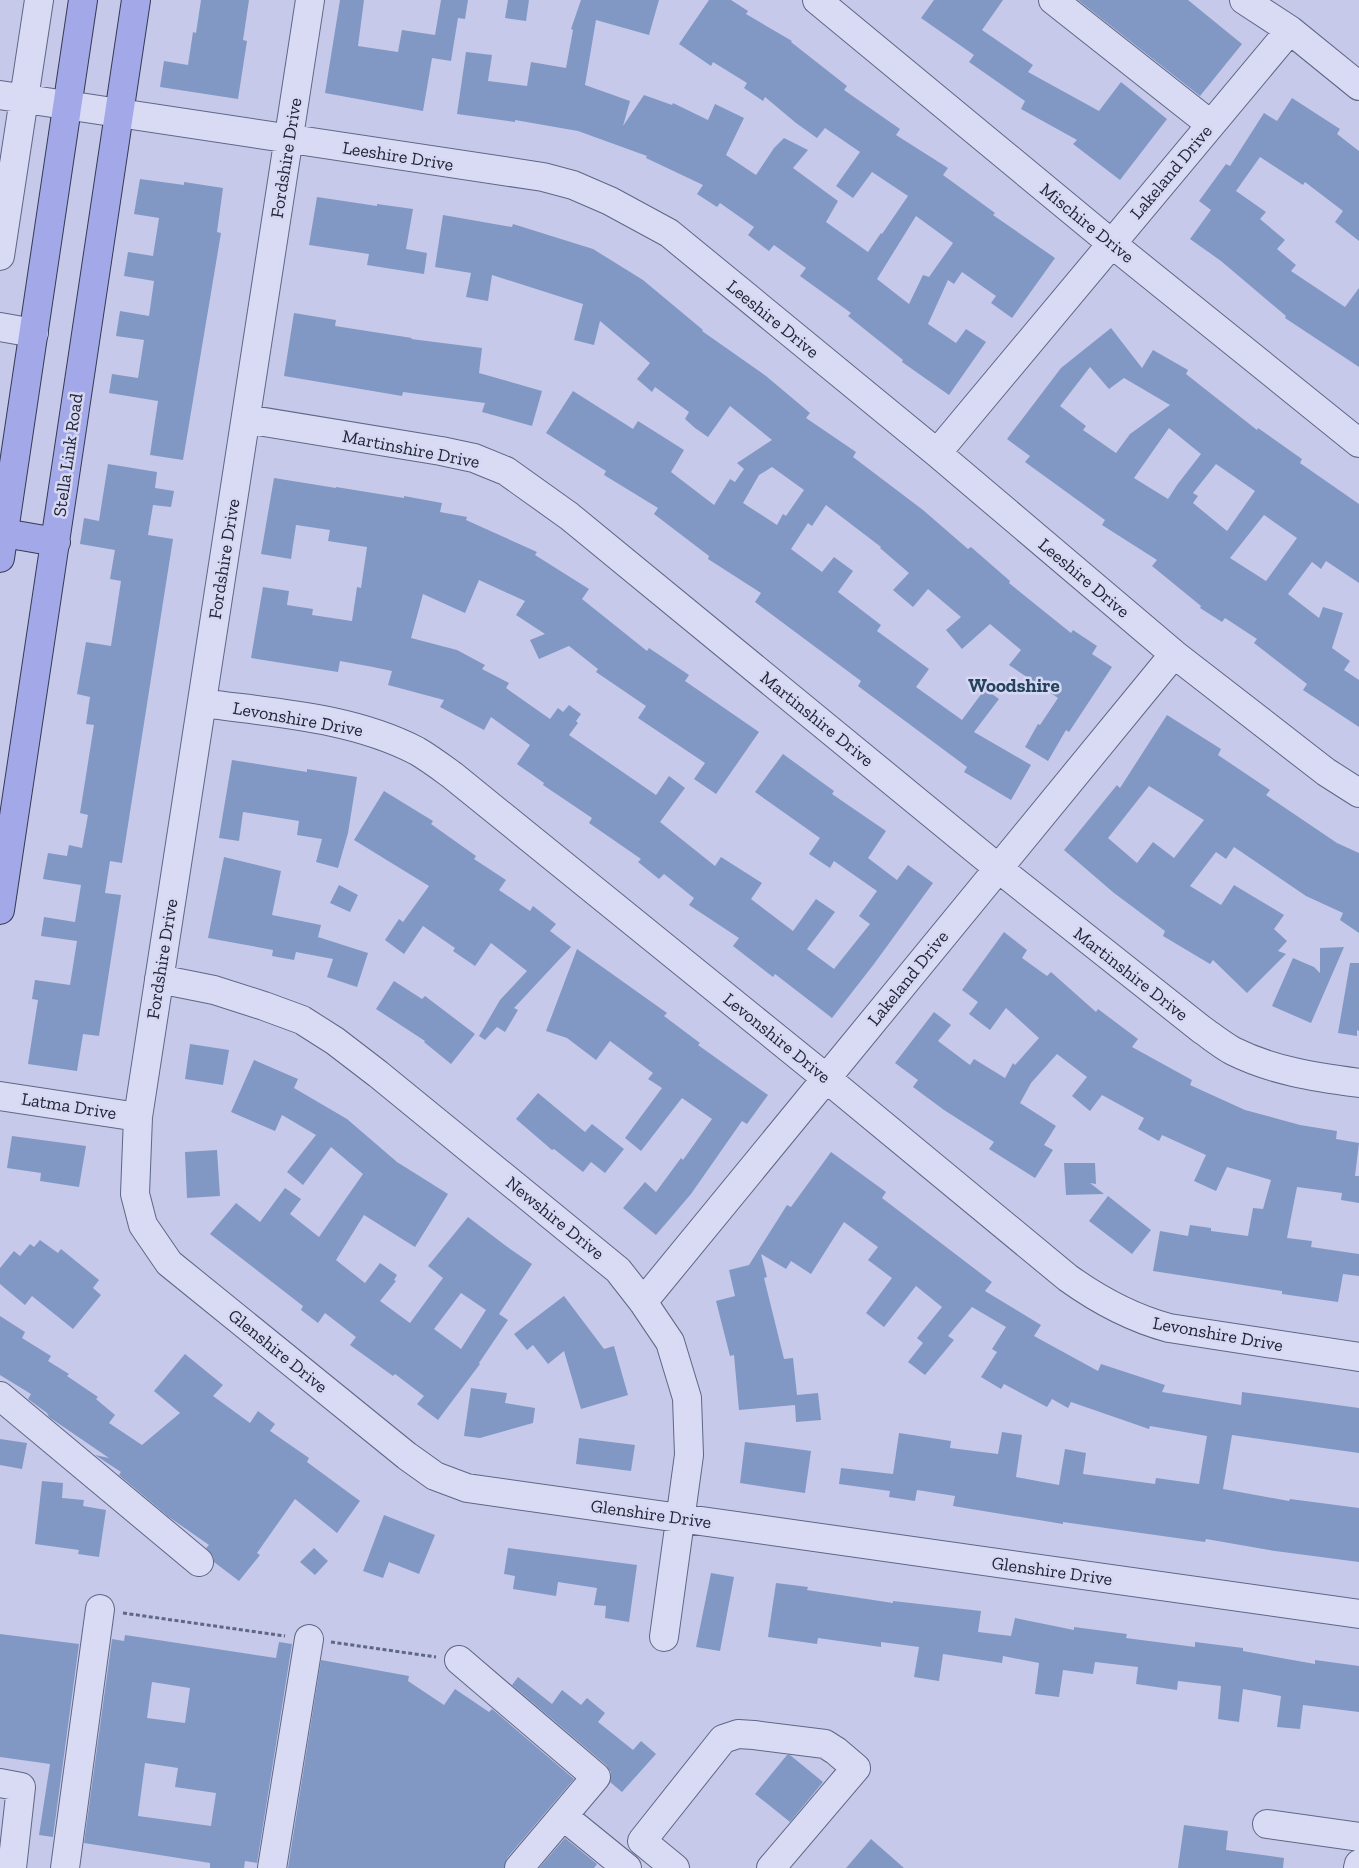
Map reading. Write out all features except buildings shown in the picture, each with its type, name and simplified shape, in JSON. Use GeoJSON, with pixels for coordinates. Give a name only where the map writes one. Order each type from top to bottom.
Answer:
{"type":"FeatureCollection","features":[{"type":"Feature","properties":{"kind":"main road"},"geometry":{"type":"LineString","coordinates":[[56,542],[1,541],[83,0]]}},
{"type":"Feature","properties":{"kind":"main road","name":"Stella Link Road"},"geometry":{"type":"LineString","coordinates":[[0,910],[9,794],[56,542],[136,0]]}},
{"type":"Feature","properties":{"kind":"street"},"geometry":{"type":"LineString","coordinates":[[0,256],[12,97],[39,0]]}},
{"type":"Feature","properties":{"kind":"street","name":"Fordshire Drive"},"geometry":{"type":"LineString","coordinates":[[138,1117],[310,0]]}},
{"type":"Feature","properties":{"kind":"street","name":"Mischire Drive"},"geometry":{"type":"LineString","coordinates":[[817,0],[1111,243],[1359,443]]}},
{"type":"Feature","properties":{"kind":"street"},"geometry":{"type":"LineString","coordinates":[[1053,0],[1210,124]]}},
{"type":"Feature","properties":{"kind":"street"},"geometry":{"type":"LineString","coordinates":[[1244,0],[1290,30],[1359,86]]}},
{"type":"Feature","properties":{"kind":"street","name":"Lakeland Drive"},"geometry":{"type":"LineString","coordinates":[[937,453],[1290,30]]}},
{"type":"Feature","properties":{"kind":"street","name":"Leeshire Drive"},"geometry":{"type":"LineString","coordinates":[[12,97],[543,178],[573,185],[610,201],[669,233],[937,453],[1174,654],[1326,772],[1359,793]]}},
{"type":"Feature","properties":{"kind":"street"},"geometry":{"type":"LineString","coordinates":[[0,327],[34,332]]}},
{"type":"Feature","properties":{"kind":"street","name":"Martinshire Drive"},"geometry":{"type":"LineString","coordinates":[[246,419],[441,451],[474,458],[506,472],[569,516],[998,868],[1201,1029],[1231,1050],[1276,1069],[1359,1083]]}},
{"type":"Feature","properties":{"kind":"street","name":"Lakeland Drive"},"geometry":{"type":"LineString","coordinates":[[643,1302],[1174,654]]}},
{"type":"Feature","properties":{"kind":"street","name":"Levonshire Drive"},"geometry":{"type":"LineString","coordinates":[[202,703],[348,725],[418,751],[452,775],[826,1078],[1068,1278],[1092,1295],[1146,1322],[1169,1328],[1359,1357]]}},
{"type":"Feature","properties":{"kind":"street","name":"Newshire Drive"},"geometry":{"type":"LineString","coordinates":[[159,978],[214,990],[264,1006],[302,1020],[334,1041],[378,1074],[618,1270],[643,1302],[670,1342],[687,1398],[689,1455],[664,1637]]}},
{"type":"Feature","properties":{"kind":"street","name":"Latma Drive"},"geometry":{"type":"LineString","coordinates":[[0,1096],[138,1117]]}},
{"type":"Feature","properties":{"kind":"street","name":"Glenshire Drive"},"geometry":{"type":"LineString","coordinates":[[138,1117],[135,1194],[143,1225],[169,1263],[407,1456],[435,1476],[467,1488],[1359,1614]]}},
{"type":"Feature","properties":{"kind":"street"},"geometry":{"type":"LineString","coordinates":[[0,1396],[199,1562]]}},
{"type":"Feature","properties":{"kind":"street"},"geometry":{"type":"LineString","coordinates":[[65,1868],[100,1609]]}},
{"type":"Feature","properties":{"kind":"street"},"geometry":{"type":"LineString","coordinates":[[272,1868],[309,1639]]}},
{"type":"Feature","properties":{"kind":"street"},"geometry":{"type":"LineString","coordinates":[[459,1660],[596,1777],[519,1868]]}},
{"type":"Feature","properties":{"kind":"street"},"geometry":{"type":"LineString","coordinates":[[675,1868],[642,1841],[723,1739],[738,1734],[825,1744],[856,1768],[771,1868]]}},
{"type":"Feature","properties":{"kind":"street"},"geometry":{"type":"LineString","coordinates":[[0,1783],[20,1787],[12,1868]]}},
{"type":"Feature","properties":{"kind":"street"},"geometry":{"type":"LineString","coordinates":[[563,1816],[627,1868]]}},
{"type":"Feature","properties":{"kind":"street"},"geometry":{"type":"LineString","coordinates":[[1266,1824],[1359,1837]]}},
{"type":"Feature","properties":{"kind":"street"},"geometry":{"type":"LineString","coordinates":[[1358,1868],[1359,1864]]}},
{"type":"Feature","properties":{"kind":"path"},"geometry":{"type":"LineString","coordinates":[[100,1609],[459,1660]]}},
{"type":"Feature","properties":{"kind":"district","name":"Woodshire"},"geometry":{"type":"Point","coordinates":[1014,685]}}]}
